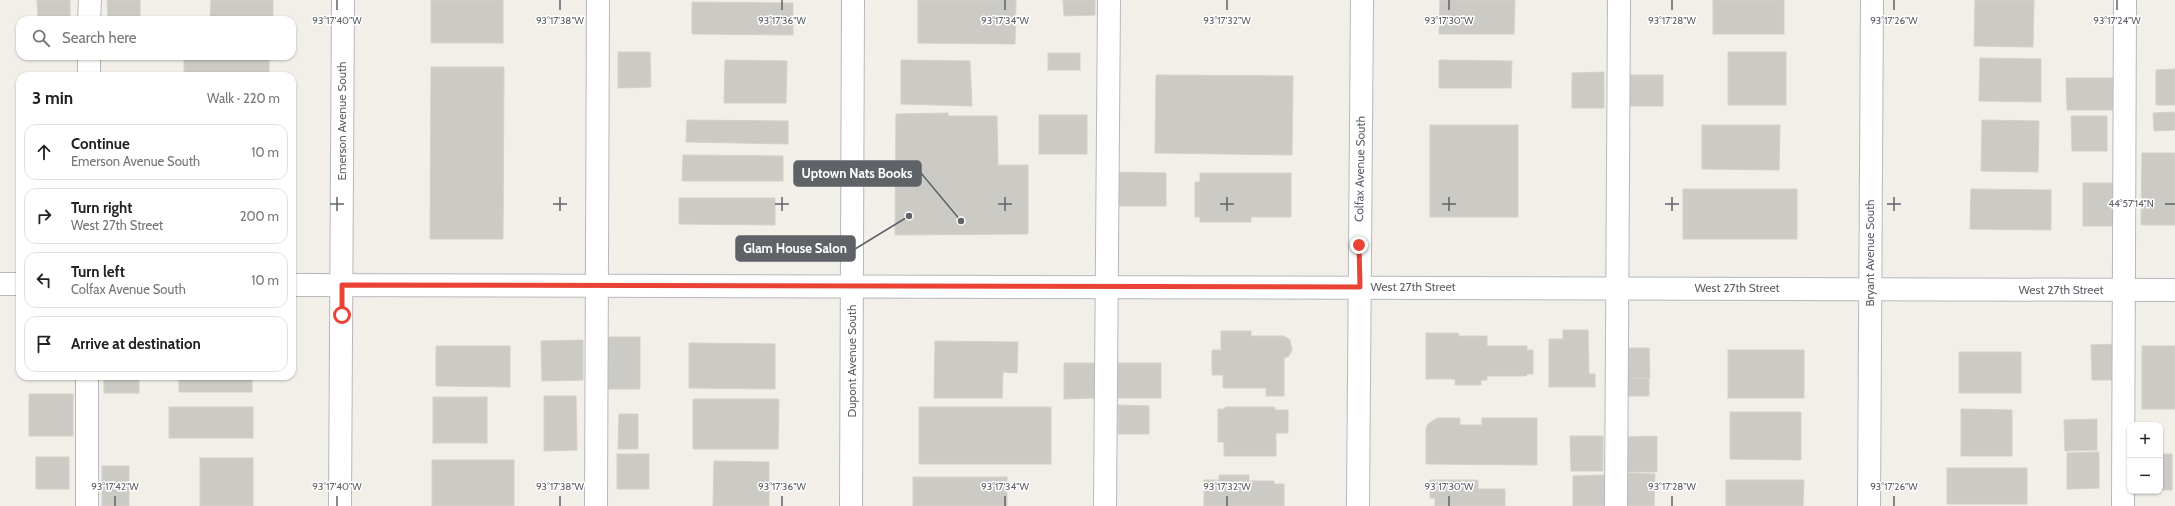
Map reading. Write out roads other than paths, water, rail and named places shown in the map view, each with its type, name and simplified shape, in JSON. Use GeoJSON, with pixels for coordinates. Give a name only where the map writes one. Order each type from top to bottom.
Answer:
{"type":"FeatureCollection","features":[{"type":"Feature","properties":{"kind":"street"},"geometry":{"type":"LineString","coordinates":[[90,0],[90,16]]}},
{"type":"Feature","properties":{"kind":"street","name":"Emerson Avenue South"},"geometry":{"type":"LineString","coordinates":[[340,506],[343,0]]}},
{"type":"Feature","properties":{"kind":"street"},"geometry":{"type":"LineString","coordinates":[[596,506],[598,0]]}},
{"type":"Feature","properties":{"kind":"street","name":"Dupont Avenue South"},"geometry":{"type":"LineString","coordinates":[[851,506],[852,0]]}},
{"type":"Feature","properties":{"kind":"street"},"geometry":{"type":"LineString","coordinates":[[1105,506],[1109,0]]}},
{"type":"Feature","properties":{"kind":"street","name":"Colfax Avenue South"},"geometry":{"type":"LineString","coordinates":[[1358,506],[1362,0]]}},
{"type":"Feature","properties":{"kind":"street"},"geometry":{"type":"LineString","coordinates":[[1616,506],[1617,288],[1611,166],[1619,0]]}},
{"type":"Feature","properties":{"kind":"street","name":"Bryant Avenue South"},"geometry":{"type":"LineString","coordinates":[[1869,506],[1872,0]]}},
{"type":"Feature","properties":{"kind":"street"},"geometry":{"type":"LineString","coordinates":[[2123,506],[2125,0]]}},
{"type":"Feature","properties":{"kind":"street"},"geometry":{"type":"LineString","coordinates":[[89,60],[89,72]]}},
{"type":"Feature","properties":{"kind":"street"},"geometry":{"type":"LineString","coordinates":[[0,284],[16,284]]}},
{"type":"Feature","properties":{"kind":"street","name":"West 27th Street"},"geometry":{"type":"LineString","coordinates":[[296,285],[2175,290]]}},
{"type":"Feature","properties":{"kind":"street"},"geometry":{"type":"LineString","coordinates":[[87,380],[87,506]]}},
{"type":"Feature","properties":{"kind":"place","name":"Glam House Salon"},"geometry":{"type":"Point","coordinates":[909,216]}},
{"type":"Feature","properties":{"kind":"place","name":"Uptown Nats Books"},"geometry":{"type":"Point","coordinates":[961,221]}}]}
